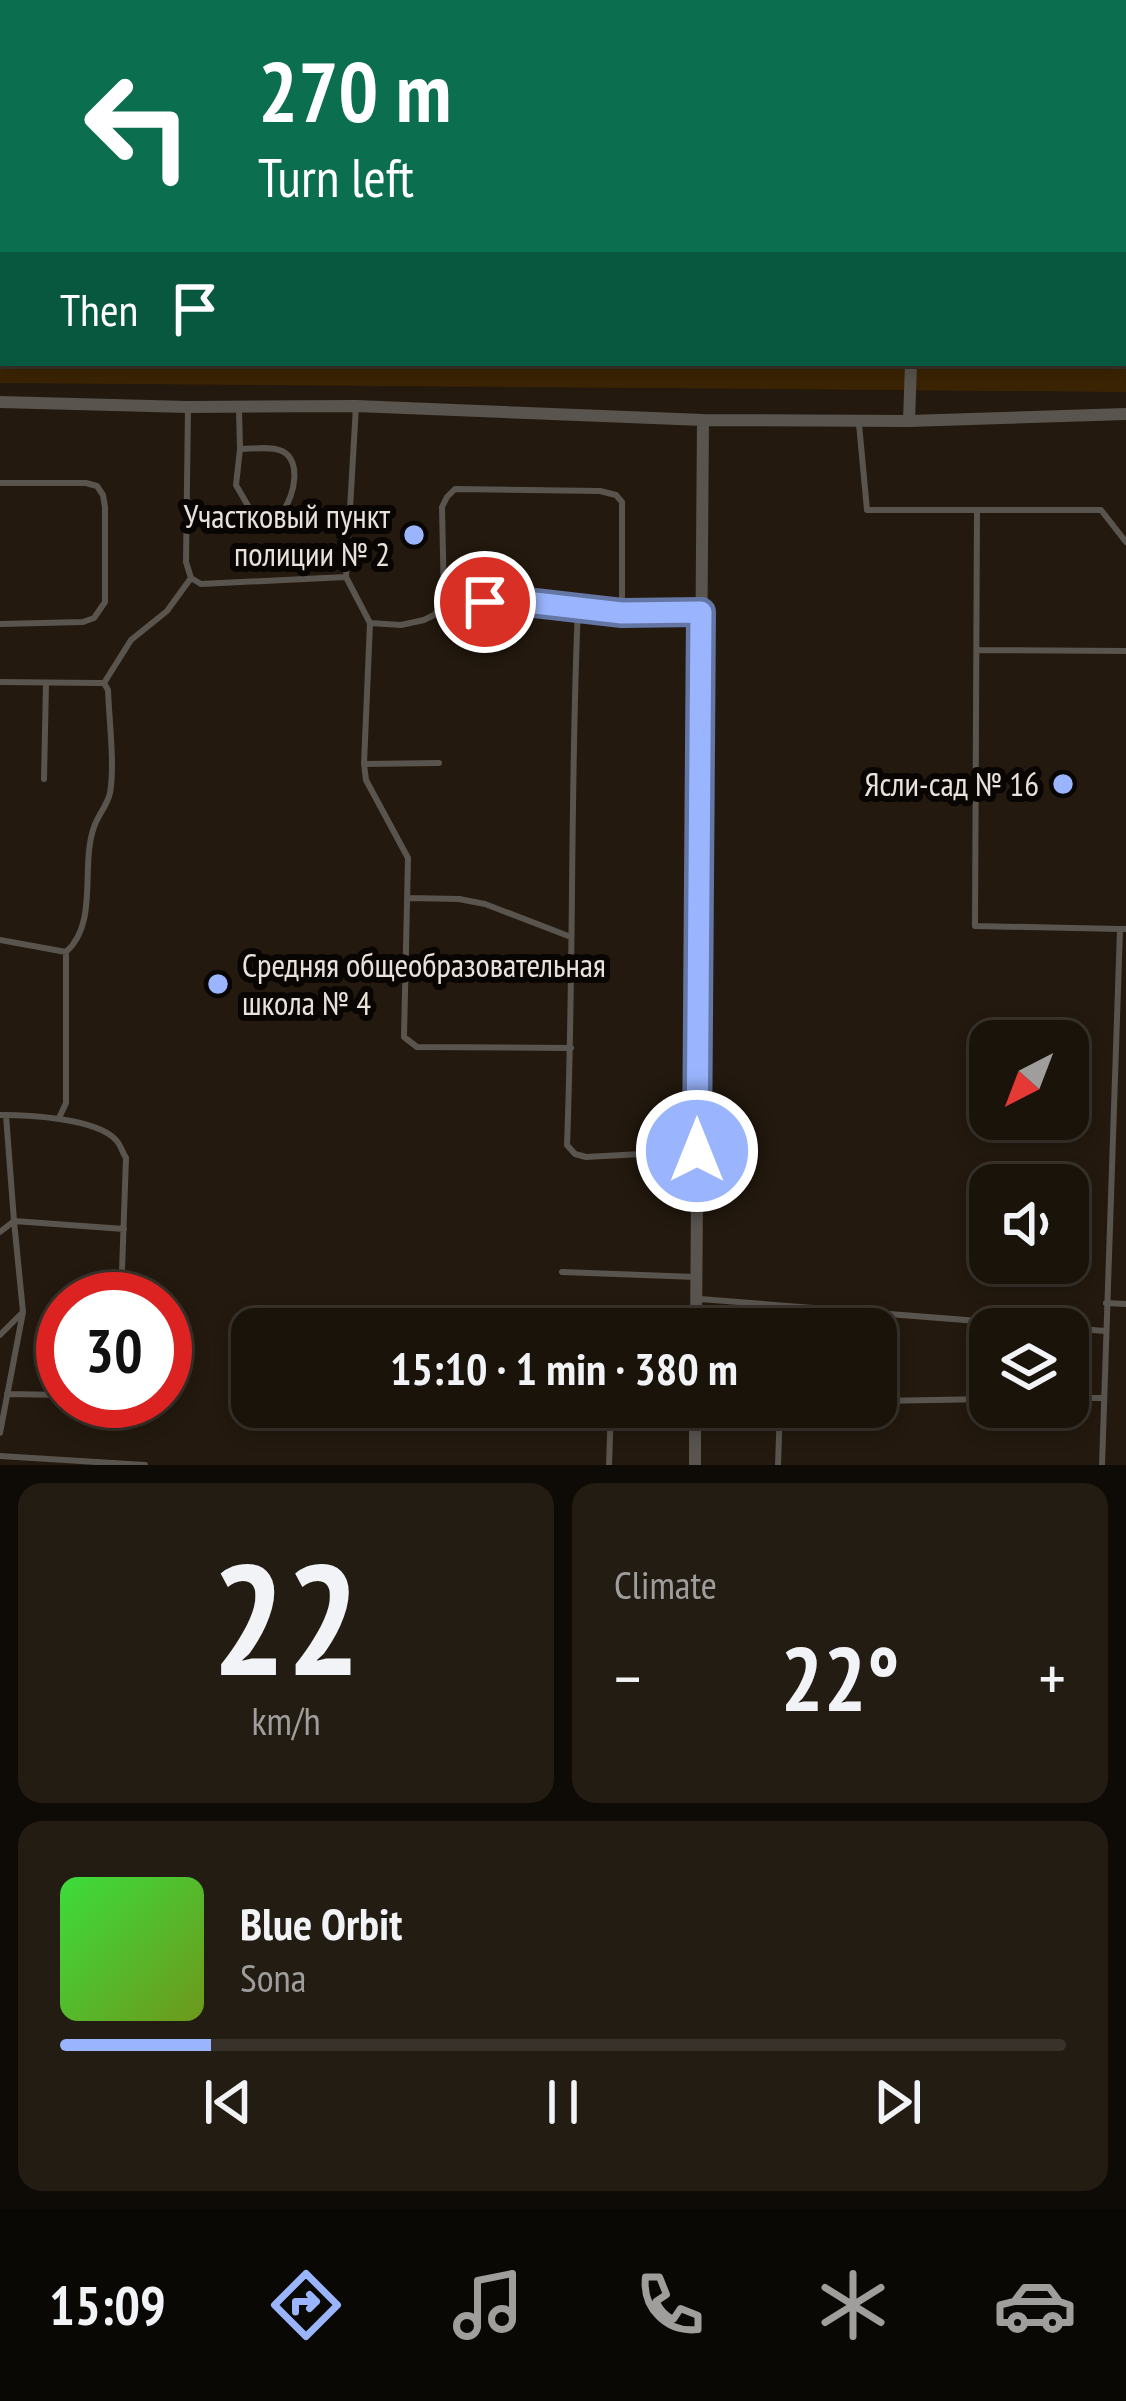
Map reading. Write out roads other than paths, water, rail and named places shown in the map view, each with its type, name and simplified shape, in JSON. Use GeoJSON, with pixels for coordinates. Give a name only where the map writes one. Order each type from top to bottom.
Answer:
{"type":"FeatureCollection","features":[{"type":"Feature","properties":{"kind":"street"},"geometry":{"type":"LineString","coordinates":[[909,421],[911,366]]}},
{"type":"Feature","properties":{"kind":"street"},"geometry":{"type":"LineString","coordinates":[[0,403],[356,406],[703,420],[909,421],[1126,414]]}},
{"type":"Feature","properties":{"kind":"street"},"geometry":{"type":"LineString","coordinates":[[696,1308],[703,420]]}},
{"type":"Feature","properties":{"kind":"street"},"geometry":{"type":"LineString","coordinates":[[695,1428],[695,1465]]}},
{"type":"Feature","properties":{"kind":"lane"},"geometry":{"type":"LineString","coordinates":[[239,406],[236,485],[251,511],[284,509],[292,499],[289,457],[280,450],[240,449]]}},
{"type":"Feature","properties":{"kind":"lane"},"geometry":{"type":"LineString","coordinates":[[356,406],[346,578],[370,622],[366,780],[409,858],[404,1037],[417,1047],[571,1048]]}},
{"type":"Feature","properties":{"kind":"lane"},"geometry":{"type":"LineString","coordinates":[[188,407],[186,562],[191,578],[201,584],[346,578]]}},
{"type":"Feature","properties":{"kind":"lane"},"geometry":{"type":"LineString","coordinates":[[859,421],[867,510],[1101,510],[1126,542]]}},
{"type":"Feature","properties":{"kind":"lane"},"geometry":{"type":"LineString","coordinates":[[0,483],[86,483],[97,486],[106,507],[105,602],[94,618],[0,624]]}},
{"type":"Feature","properties":{"kind":"lane"},"geometry":{"type":"LineString","coordinates":[[370,622],[401,625],[424,620],[444,602],[442,507],[455,489],[616,495],[622,502],[622,613]]}},
{"type":"Feature","properties":{"kind":"lane"},"geometry":{"type":"LineString","coordinates":[[977,510],[975,926],[1123,929],[1102,1465]]}},
{"type":"Feature","properties":{"kind":"lane"},"geometry":{"type":"LineString","coordinates":[[104,683],[131,640],[167,611],[191,578]]}},
{"type":"Feature","properties":{"kind":"lane"},"geometry":{"type":"LineString","coordinates":[[444,602],[526,602],[622,613],[701,612]]}},
{"type":"Feature","properties":{"kind":"lane"},"geometry":{"type":"LineString","coordinates":[[578,608],[567,1145],[586,1157],[697,1151]]}},
{"type":"Feature","properties":{"kind":"lane"},"geometry":{"type":"LineString","coordinates":[[977,650],[1126,651]]}},
{"type":"Feature","properties":{"kind":"lane"},"geometry":{"type":"LineString","coordinates":[[0,682],[104,683]]}},
{"type":"Feature","properties":{"kind":"lane"},"geometry":{"type":"LineString","coordinates":[[59,1118],[66,1103],[66,952],[77,942],[84,925],[94,827],[111,790],[104,683]]}},
{"type":"Feature","properties":{"kind":"lane"},"geometry":{"type":"LineString","coordinates":[[44,779],[46,684]]}},
{"type":"Feature","properties":{"kind":"lane"},"geometry":{"type":"LineString","coordinates":[[364,764],[439,763]]}},
{"type":"Feature","properties":{"kind":"lane"},"geometry":{"type":"LineString","coordinates":[[407,898],[485,904],[571,937]]}},
{"type":"Feature","properties":{"kind":"lane"},"geometry":{"type":"LineString","coordinates":[[0,940],[66,952]]}},
{"type":"Feature","properties":{"kind":"lane"},"geometry":{"type":"LineString","coordinates":[[0,1433],[23,1312],[3,1115],[59,1118],[116,1139],[125,1157],[122,1272]]}},
{"type":"Feature","properties":{"kind":"lane"},"geometry":{"type":"LineString","coordinates":[[0,1232],[14,1221],[124,1229]]}},
{"type":"Feature","properties":{"kind":"lane"},"geometry":{"type":"LineString","coordinates":[[562,1272],[696,1277]]}},
{"type":"Feature","properties":{"kind":"lane"},"geometry":{"type":"LineString","coordinates":[[696,1299],[1105,1330]]}},
{"type":"Feature","properties":{"kind":"lane"},"geometry":{"type":"LineString","coordinates":[[1106,1303],[1126,1304]]}},
{"type":"Feature","properties":{"kind":"lane"},"geometry":{"type":"LineString","coordinates":[[0,1335],[23,1312]]}},
{"type":"Feature","properties":{"kind":"lane"},"geometry":{"type":"LineString","coordinates":[[6,1394],[36,1395]]}},
{"type":"Feature","properties":{"kind":"lane"},"geometry":{"type":"LineString","coordinates":[[1089,1397],[1104,1397]]}},
{"type":"Feature","properties":{"kind":"lane"},"geometry":{"type":"LineString","coordinates":[[897,1401],[969,1399]]}},
{"type":"Feature","properties":{"kind":"lane"},"geometry":{"type":"LineString","coordinates":[[609,1465],[610,1428]]}},
{"type":"Feature","properties":{"kind":"lane"},"geometry":{"type":"LineString","coordinates":[[778,1465],[779,1428]]}},
{"type":"Feature","properties":{"kind":"lane"},"geometry":{"type":"LineString","coordinates":[[0,1456],[145,1465]]}},
{"type":"Feature","properties":{"kind":"place","name":"Участковый пункт полиции № 2"},"geometry":{"type":"Point","coordinates":[414,535]}},
{"type":"Feature","properties":{"kind":"place","name":"Ясли-сад № 16"},"geometry":{"type":"Point","coordinates":[1063,784]}},
{"type":"Feature","properties":{"kind":"place","name":"Средняя общеобразовательная школа № 4"},"geometry":{"type":"Point","coordinates":[218,984]}}]}
